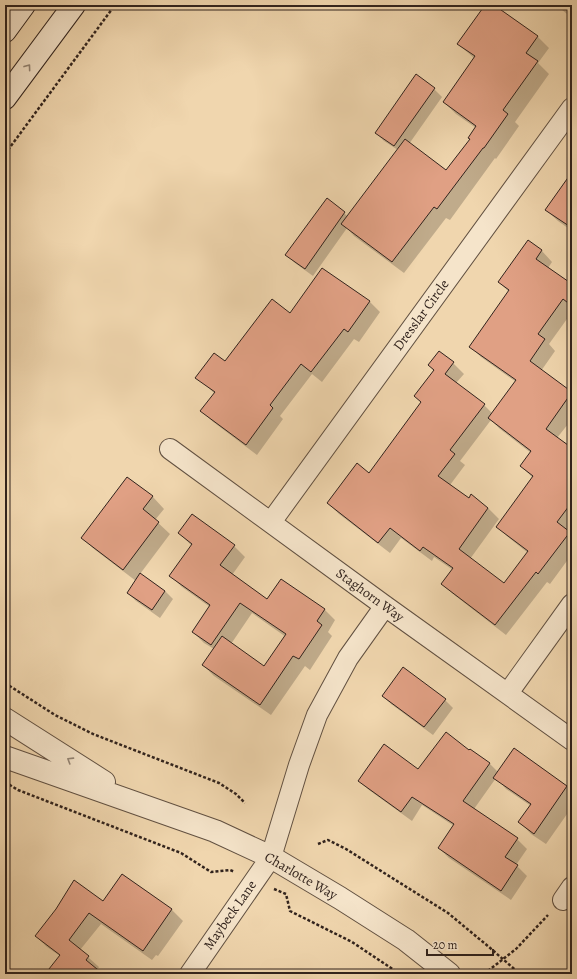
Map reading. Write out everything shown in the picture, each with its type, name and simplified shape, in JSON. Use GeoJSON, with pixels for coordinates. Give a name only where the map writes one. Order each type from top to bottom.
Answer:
{"type":"FeatureCollection","features":[{"type":"Feature","properties":{"kind":"street"},"geometry":{"type":"LineString","coordinates":[[5,31],[24,5]]}},
{"type":"Feature","properties":{"kind":"street"},"geometry":{"type":"LineString","coordinates":[[5,98],[74,5]]}},
{"type":"Feature","properties":{"kind":"street","name":"Dresslar Circle"},"geometry":{"type":"LineString","coordinates":[[271,522],[572,108]]}},
{"type":"Feature","properties":{"kind":"street","name":"Staghorn Way"},"geometry":{"type":"LineString","coordinates":[[170,449],[572,740]]}},
{"type":"Feature","properties":{"kind":"street"},"geometry":{"type":"LineString","coordinates":[[508,693],[572,604]]}},
{"type":"Feature","properties":{"kind":"street","name":"Maybeck Lane"},"geometry":{"type":"LineString","coordinates":[[190,974],[271,857],[316,715],[348,658],[385,606]]}},
{"type":"Feature","properties":{"kind":"street","name":"Charlotte Way"},"geometry":{"type":"LineString","coordinates":[[5,719],[139,803]]}},
{"type":"Feature","properties":{"kind":"street","name":"Charlotte Way"},"geometry":{"type":"LineString","coordinates":[[5,756],[139,803],[215,832],[271,857],[340,898],[406,940],[449,974]]}},
{"type":"Feature","properties":{"kind":"path"},"geometry":{"type":"LineString","coordinates":[[5,154],[115,5]]}},
{"type":"Feature","properties":{"kind":"path"},"geometry":{"type":"LineString","coordinates":[[5,683],[55,715],[93,734],[218,783],[236,794],[245,803]]}},
{"type":"Feature","properties":{"kind":"path"},"geometry":{"type":"LineString","coordinates":[[5,782],[18,790],[181,853],[211,872],[230,870],[286,894],[290,911],[352,942],[400,974]]}},
{"type":"Feature","properties":{"kind":"path"},"geometry":{"type":"LineString","coordinates":[[318,844],[328,840],[346,849],[411,889],[448,913],[520,974]]}},
{"type":"Feature","properties":{"kind":"path"},"geometry":{"type":"LineString","coordinates":[[484,974],[516,949],[567,893]]}},
{"type":"Feature","properties":{"kind":"building"},"geometry":{"type":"Polygon","coordinates":[[[485,5],[494,5],[538,36],[526,53],[538,61],[503,110],[508,114],[484,148],[437,209],[434,207],[392,262],[341,224],[405,139],[446,170],[470,139],[468,138],[476,126],[443,102],[475,56],[457,44],[485,5]]]}},
{"type":"Feature","properties":{"kind":"building"},"geometry":{"type":"Polygon","coordinates":[[[416,74],[435,88],[394,146],[375,133],[416,74]]]}},
{"type":"Feature","properties":{"kind":"building"},"geometry":{"type":"Polygon","coordinates":[[[572,172],[572,228],[545,210],[572,172]]]}},
{"type":"Feature","properties":{"kind":"building"},"geometry":{"type":"Polygon","coordinates":[[[327,198],[345,212],[305,269],[285,255],[327,198]]]}},
{"type":"Feature","properties":{"kind":"building"},"geometry":{"type":"Polygon","coordinates":[[[528,240],[542,250],[536,259],[572,284],[572,306],[563,299],[538,334],[545,339],[530,361],[572,392],[546,429],[572,448],[572,502],[557,522],[570,532],[538,574],[536,572],[495,625],[441,584],[453,568],[423,547],[420,551],[390,528],[378,543],[327,503],[357,463],[369,473],[421,402],[414,396],[434,370],[428,365],[439,351],[454,362],[445,374],[485,404],[450,450],[455,454],[438,476],[469,498],[471,494],[488,508],[459,549],[504,583],[528,551],[496,527],[533,476],[520,466],[531,451],[488,418],[516,380],[469,347],[509,290],[498,282],[528,240]]]}},
{"type":"Feature","properties":{"kind":"building"},"geometry":{"type":"Polygon","coordinates":[[[322,268],[370,301],[348,332],[344,329],[311,372],[301,364],[270,405],[273,408],[246,445],[200,411],[215,392],[195,378],[214,353],[225,361],[272,299],[290,313],[322,268]]]}},
{"type":"Feature","properties":{"kind":"building"},"geometry":{"type":"Polygon","coordinates":[[[127,477],[153,496],[143,509],[159,522],[123,570],[81,538],[127,477]]]}},
{"type":"Feature","properties":{"kind":"building"},"geometry":{"type":"Polygon","coordinates":[[[192,514],[235,545],[220,565],[267,599],[281,579],[325,609],[317,621],[322,625],[299,659],[293,656],[260,705],[202,665],[222,636],[264,666],[286,634],[240,603],[211,645],[192,632],[210,605],[169,576],[192,544],[178,533],[192,514]]]}},
{"type":"Feature","properties":{"kind":"building"},"geometry":{"type":"Polygon","coordinates":[[[140,573],[165,591],[152,610],[127,593],[140,573]]]}},
{"type":"Feature","properties":{"kind":"building"},"geometry":{"type":"Polygon","coordinates":[[[403,667],[446,699],[424,727],[382,696],[403,667]]]}},
{"type":"Feature","properties":{"kind":"building"},"geometry":{"type":"Polygon","coordinates":[[[446,732],[469,750],[470,749],[490,763],[463,801],[518,838],[505,857],[518,865],[501,891],[438,848],[454,824],[412,797],[401,812],[358,781],[384,744],[418,769],[446,732]]]}},
{"type":"Feature","properties":{"kind":"building"},"geometry":{"type":"Polygon","coordinates":[[[514,748],[567,786],[534,834],[518,822],[531,804],[493,778],[514,748]]]}},
{"type":"Feature","properties":{"kind":"building"},"geometry":{"type":"Polygon","coordinates":[[[122,874],[172,909],[143,951],[89,913],[69,940],[89,956],[86,960],[103,974],[45,974],[60,955],[35,936],[56,909],[74,880],[103,901],[122,874]]]}}]}
